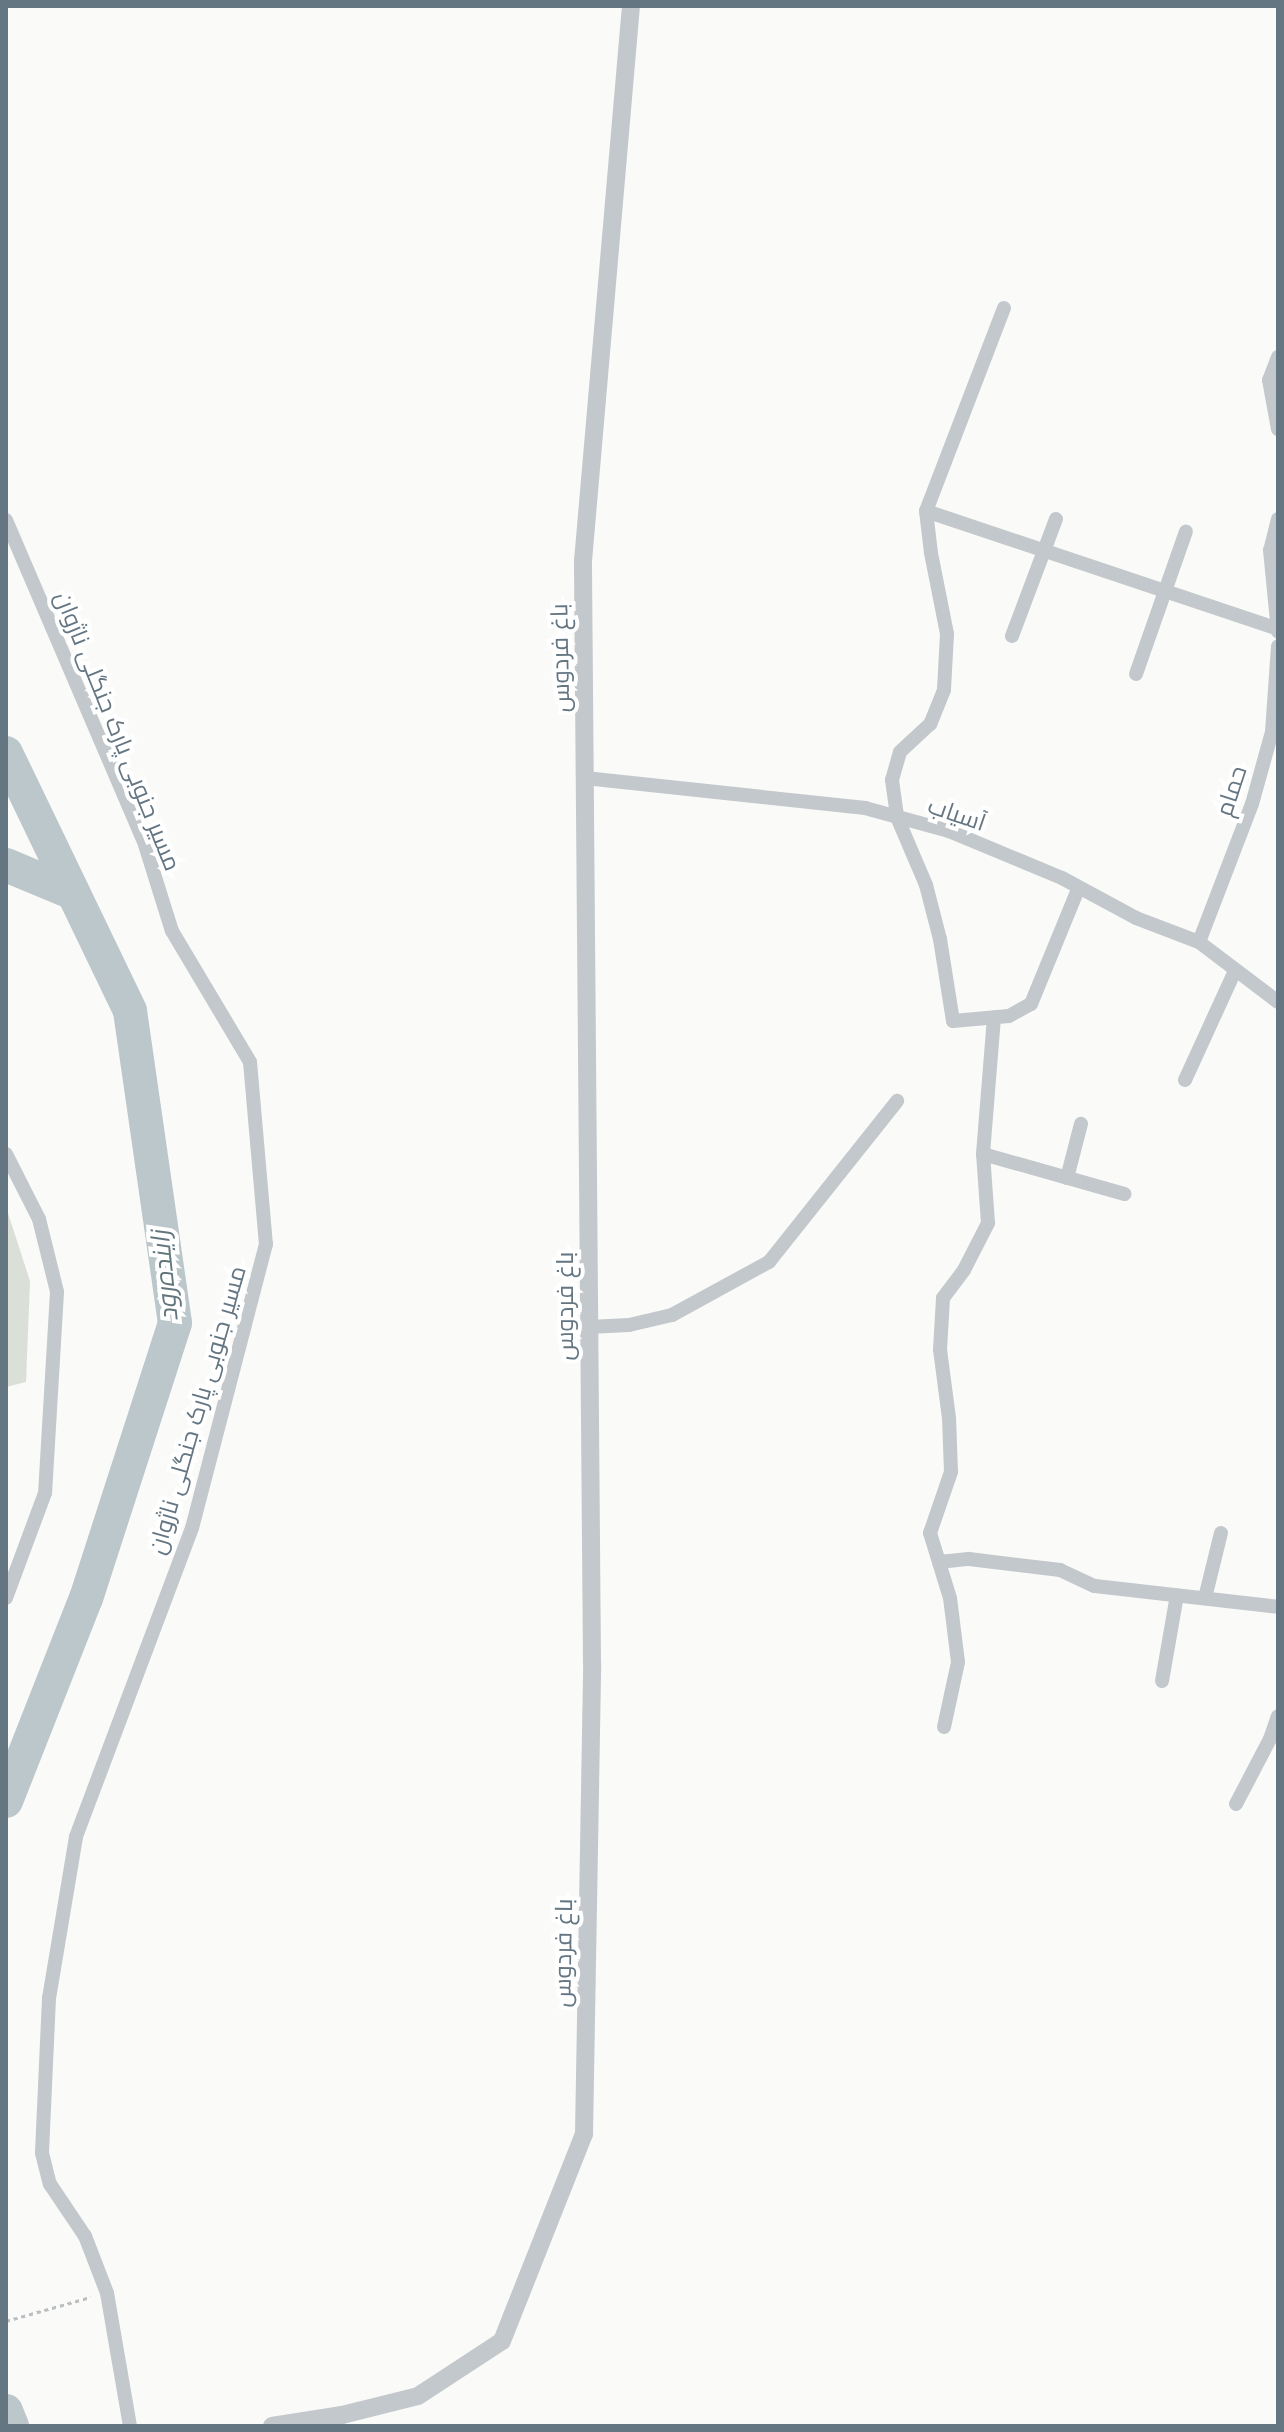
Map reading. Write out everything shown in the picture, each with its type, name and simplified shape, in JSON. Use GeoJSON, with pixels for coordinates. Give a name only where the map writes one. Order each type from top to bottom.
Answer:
{"type":"FeatureCollection","features":[{"type":"Feature","properties":{"kind":"street","name":"باغ فردوس"},"geometry":{"type":"LineString","coordinates":[[272,2426],[342,2415],[418,2396],[502,2341],[584,2134],[592,1664],[583,561],[631,6]]}},
{"type":"Feature","properties":{"kind":"street"},"geometry":{"type":"LineString","coordinates":[[1004,308],[926,511],[947,634],[944,690],[930,724],[900,752],[892,780],[897,817],[926,885],[940,939],[953,1021],[1009,1016],[1031,1004],[1079,887]]}},
{"type":"Feature","properties":{"kind":"street"},"geometry":{"type":"LineString","coordinates":[[1278,357],[1269,380],[1278,429]]}},
{"type":"Feature","properties":{"kind":"street"},"geometry":{"type":"LineString","coordinates":[[926,511],[1278,631],[1270,550],[1278,519]]}},
{"type":"Feature","properties":{"kind":"street"},"geometry":{"type":"LineString","coordinates":[[1012,636],[1056,519]]}},
{"type":"Feature","properties":{"kind":"street","name":"مسیر جنوبی پارک جنگلی ناژوان"},"geometry":{"type":"LineString","coordinates":[[6,520],[145,845],[172,931],[250,1062],[266,1244],[192,1528],[76,1837],[49,1998],[42,2153],[50,2184],[85,2236],[107,2293],[130,2426]]}},
{"type":"Feature","properties":{"kind":"street"},"geometry":{"type":"LineString","coordinates":[[1136,674],[1186,531]]}},
{"type":"Feature","properties":{"kind":"street","name":"حمام"},"geometry":{"type":"LineString","coordinates":[[1199,942],[1252,804],[1272,732],[1278,646]]}},
{"type":"Feature","properties":{"kind":"street","name":"آسیاب"},"geometry":{"type":"LineString","coordinates":[[585,778],[865,808],[949,831],[1079,887],[1136,918],[1199,942],[1278,1002]]}},
{"type":"Feature","properties":{"kind":"street"},"geometry":{"type":"LineString","coordinates":[[1185,1080],[1235,971]]}},
{"type":"Feature","properties":{"kind":"street"},"geometry":{"type":"LineString","coordinates":[[944,1727],[958,1662],[950,1598],[930,1533],[951,1472],[949,1418],[940,1350],[943,1298],[964,1270],[988,1223],[983,1154],[994,1017]]}},
{"type":"Feature","properties":{"kind":"street"},"geometry":{"type":"LineString","coordinates":[[589,1327],[629,1325],[672,1315],[769,1262],[897,1101]]}},
{"type":"Feature","properties":{"kind":"street"},"geometry":{"type":"LineString","coordinates":[[1067,1178],[1081,1124]]}},
{"type":"Feature","properties":{"kind":"street"},"geometry":{"type":"LineString","coordinates":[[6,1154],[39,1219],[57,1292],[45,1493],[6,1598]]}},
{"type":"Feature","properties":{"kind":"street"},"geometry":{"type":"LineString","coordinates":[[983,1154],[1124,1194]]}},
{"type":"Feature","properties":{"kind":"street"},"geometry":{"type":"LineString","coordinates":[[1205,1598],[1221,1533]]}},
{"type":"Feature","properties":{"kind":"street"},"geometry":{"type":"LineString","coordinates":[[939,1562],[969,1559],[1060,1570],[1095,1586],[1278,1607]]}},
{"type":"Feature","properties":{"kind":"street"},"geometry":{"type":"LineString","coordinates":[[1162,1681],[1177,1595]]}},
{"type":"Feature","properties":{"kind":"street"},"geometry":{"type":"LineString","coordinates":[[1236,1804],[1270,1739],[1278,1716]]}},
{"type":"Feature","properties":{"kind":"path"},"geometry":{"type":"LineString","coordinates":[[6,2321],[107,2293]]}},
{"type":"Feature","properties":{"kind":"shaded area"},"geometry":{"type":"Polygon","coordinates":[[[6,1207],[30,1281],[26,1382],[6,1387],[6,1207]]]}},
{"type":"Feature","properties":{"kind":"waterway","name":"زاینده‌رود"},"geometry":{"type":"LineString","coordinates":[[6,753],[130,1011],[175,1323],[86,1598],[6,1801]]}},
{"type":"Feature","properties":{"kind":"waterway"},"geometry":{"type":"LineString","coordinates":[[6,865],[73,893]]}},
{"type":"Feature","properties":{"kind":"waterway","name":"زاینده‌رود"},"geometry":{"type":"LineString","coordinates":[[6,2411],[12,2426]]}}]}
